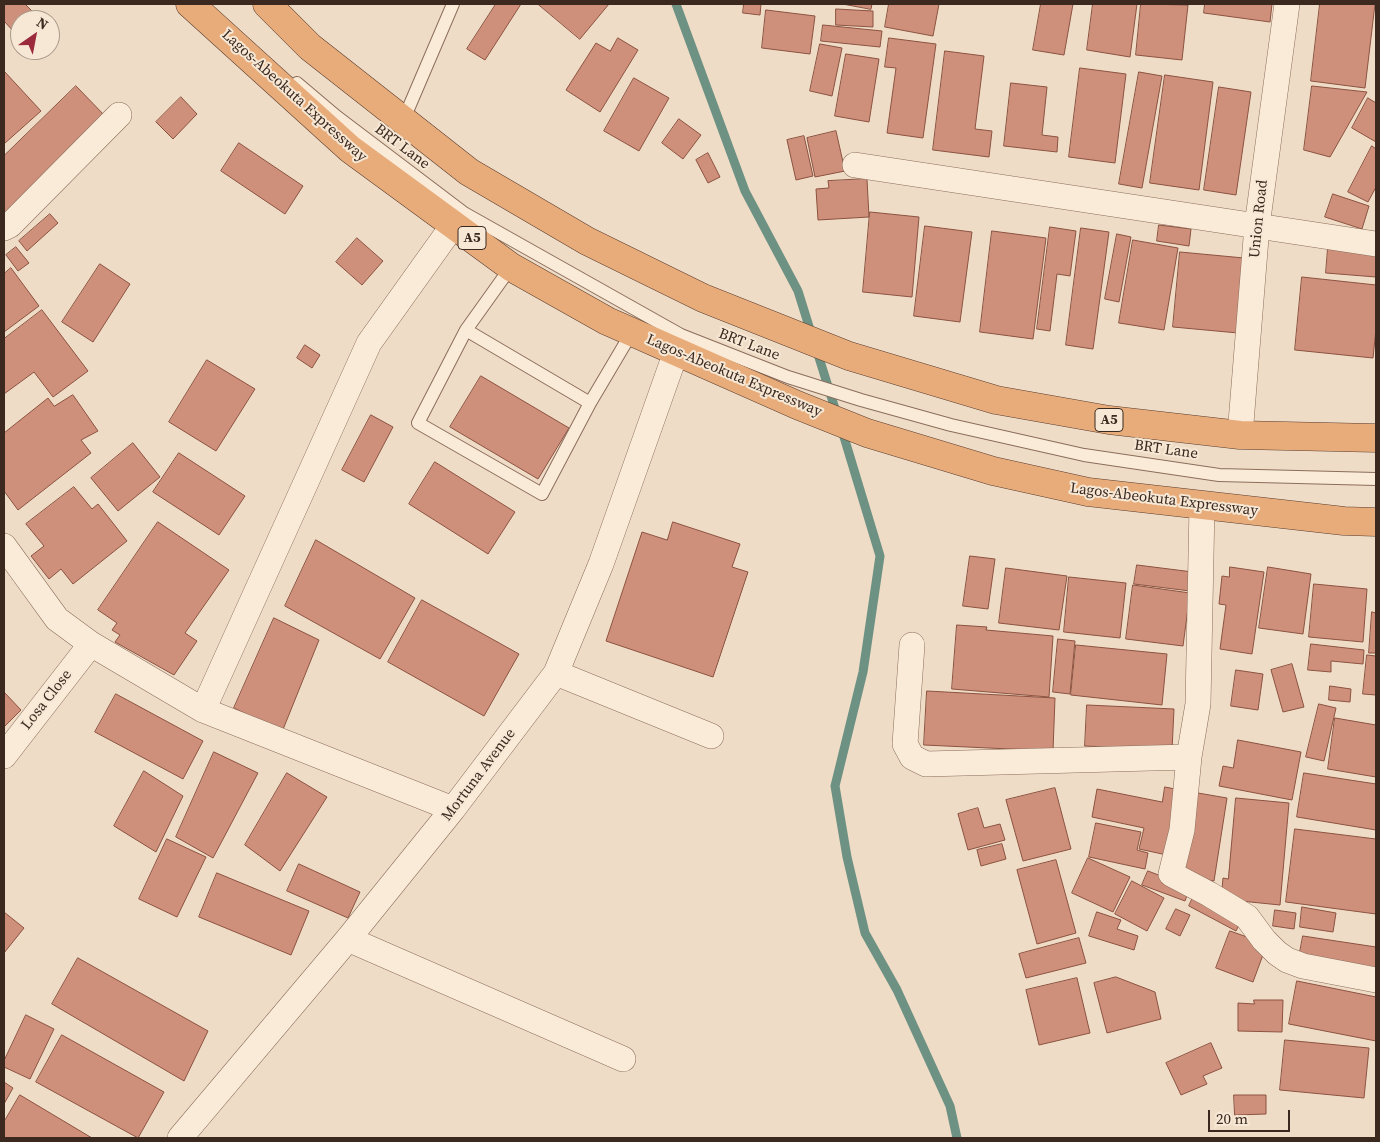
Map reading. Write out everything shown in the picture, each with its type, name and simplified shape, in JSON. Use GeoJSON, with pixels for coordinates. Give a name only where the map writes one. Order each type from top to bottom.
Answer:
{"type":"FeatureCollection","features":[{"type":"Feature","properties":{"kind":"highway","name":"Lagos-Abeokuta Expressway"},"geometry":{"type":"LineString","coordinates":[[190,4],[350,149],[511,267],[607,321],[797,405],[867,433],[993,471],[1088,492],[1344,521],[1376,522]]}},
{"type":"Feature","properties":{"kind":"highway","name":"A5"},"geometry":{"type":"LineString","coordinates":[[267,4],[310,47],[469,172],[587,242],[703,298],[850,356],[996,400],[1109,420],[1240,435],[1376,438]]}},
{"type":"Feature","properties":{"kind":"street","name":"Union Road"},"geometry":{"type":"LineString","coordinates":[[1240,435],[1257,226],[1287,4]]}},
{"type":"Feature","properties":{"kind":"street"},"geometry":{"type":"LineString","coordinates":[[4,228],[10,225],[120,115]]}},
{"type":"Feature","properties":{"kind":"street"},"geometry":{"type":"LineString","coordinates":[[855,165],[1376,244]]}},
{"type":"Feature","properties":{"kind":"street"},"geometry":{"type":"LineString","coordinates":[[203,710],[369,343],[454,224]]}},
{"type":"Feature","properties":{"kind":"street","name":"Mortuna Avenue"},"geometry":{"type":"LineString","coordinates":[[180,1138],[348,939],[453,809],[556,673],[601,564],[676,352]]}},
{"type":"Feature","properties":{"kind":"street"},"geometry":{"type":"LineString","coordinates":[[1202,506],[1198,704],[1189,756],[1182,830],[1171,874],[1247,917],[1264,940],[1287,960],[1303,966],[1376,980]]}},
{"type":"Feature","properties":{"kind":"street"},"geometry":{"type":"LineString","coordinates":[[4,546],[57,618],[91,644],[203,710],[453,809]]}},
{"type":"Feature","properties":{"kind":"street","name":"Losa Close"},"geometry":{"type":"LineString","coordinates":[[4,756],[91,644]]}},
{"type":"Feature","properties":{"kind":"street"},"geometry":{"type":"LineString","coordinates":[[912,645],[905,744],[912,757],[926,764],[1189,756]]}},
{"type":"Feature","properties":{"kind":"street"},"geometry":{"type":"LineString","coordinates":[[556,673],[711,736]]}},
{"type":"Feature","properties":{"kind":"street"},"geometry":{"type":"LineString","coordinates":[[348,939],[624,1059]]}},
{"type":"Feature","properties":{"kind":"lane"},"geometry":{"type":"LineString","coordinates":[[206,4],[264,54]]}},
{"type":"Feature","properties":{"kind":"lane"},"geometry":{"type":"LineString","coordinates":[[403,121],[453,4]]}},
{"type":"Feature","properties":{"kind":"lane","name":"BRT Lane"},"geometry":{"type":"LineString","coordinates":[[285,73],[336,116],[464,213],[681,335],[788,377],[861,400],[951,424],[1084,455],[1219,475],[1376,479]]}},
{"type":"Feature","properties":{"kind":"lane"},"geometry":{"type":"LineString","coordinates":[[511,267],[466,330],[418,422],[542,494],[590,403],[632,332]]}},
{"type":"Feature","properties":{"kind":"lane"},"geometry":{"type":"LineString","coordinates":[[466,330],[590,403]]}},
{"type":"Feature","properties":{"kind":"building"},"geometry":{"type":"Polygon","coordinates":[[[4,4],[25,4],[31,10],[10,10],[10,28],[4,21],[4,4]]]}},
{"type":"Feature","properties":{"kind":"building"},"geometry":{"type":"Polygon","coordinates":[[[496,4],[521,4],[485,60],[467,49],[496,4]]]}},
{"type":"Feature","properties":{"kind":"building"},"geometry":{"type":"Polygon","coordinates":[[[538,4],[609,4],[580,39],[538,4]]]}},
{"type":"Feature","properties":{"kind":"building"},"geometry":{"type":"Polygon","coordinates":[[[744,4],[761,4],[760,15],[743,13],[744,4]]]}},
{"type":"Feature","properties":{"kind":"building"},"geometry":{"type":"Polygon","coordinates":[[[843,4],[872,4],[871,9],[843,4]]]}},
{"type":"Feature","properties":{"kind":"building"},"geometry":{"type":"Polygon","coordinates":[[[889,4],[939,4],[933,36],[885,27],[889,4]]]}},
{"type":"Feature","properties":{"kind":"building"},"geometry":{"type":"Polygon","coordinates":[[[1041,4],[1073,4],[1064,55],[1033,50],[1041,4]]]}},
{"type":"Feature","properties":{"kind":"building"},"geometry":{"type":"Polygon","coordinates":[[[1093,4],[1137,4],[1130,57],[1087,50],[1093,4]]]}},
{"type":"Feature","properties":{"kind":"building"},"geometry":{"type":"Polygon","coordinates":[[[1141,4],[1188,5],[1182,60],[1136,55],[1141,4]]]}},
{"type":"Feature","properties":{"kind":"building"},"geometry":{"type":"Polygon","coordinates":[[[1205,4],[1272,4],[1270,22],[1204,13],[1205,4]]]}},
{"type":"Feature","properties":{"kind":"building"},"geometry":{"type":"Polygon","coordinates":[[[1320,4],[1375,4],[1365,88],[1311,81],[1320,4]]]}},
{"type":"Feature","properties":{"kind":"building"},"geometry":{"type":"Polygon","coordinates":[[[836,9],[873,11],[873,27],[836,25],[836,9]]]}},
{"type":"Feature","properties":{"kind":"building"},"geometry":{"type":"Polygon","coordinates":[[[766,10],[815,16],[810,54],[762,48],[766,10]]]}},
{"type":"Feature","properties":{"kind":"building"},"geometry":{"type":"Polygon","coordinates":[[[823,25],[882,31],[880,47],[821,41],[823,25]]]}},
{"type":"Feature","properties":{"kind":"building"},"geometry":{"type":"Polygon","coordinates":[[[618,38],[638,50],[600,112],[566,90],[596,43],[610,51],[618,38]]]}},
{"type":"Feature","properties":{"kind":"building"},"geometry":{"type":"Polygon","coordinates":[[[889,38],[936,44],[923,138],[887,133],[896,68],[885,67],[889,38]]]}},
{"type":"Feature","properties":{"kind":"building"},"geometry":{"type":"Polygon","coordinates":[[[820,44],[842,48],[832,96],[810,91],[820,44]]]}},
{"type":"Feature","properties":{"kind":"building"},"geometry":{"type":"Polygon","coordinates":[[[945,51],[984,56],[975,129],[992,131],[989,157],[933,150],[945,51]]]}},
{"type":"Feature","properties":{"kind":"building"},"geometry":{"type":"Polygon","coordinates":[[[846,54],[879,59],[869,122],[835,116],[846,54]]]}},
{"type":"Feature","properties":{"kind":"building"},"geometry":{"type":"Polygon","coordinates":[[[1080,68],[1126,74],[1115,163],[1069,157],[1080,68]]]}},
{"type":"Feature","properties":{"kind":"building"},"geometry":{"type":"Polygon","coordinates":[[[4,71],[41,111],[4,144],[4,71]]]}},
{"type":"Feature","properties":{"kind":"building"},"geometry":{"type":"Polygon","coordinates":[[[1139,72],[1162,76],[1142,188],[1119,184],[1139,72]]]}},
{"type":"Feature","properties":{"kind":"building"},"geometry":{"type":"Polygon","coordinates":[[[1165,75],[1213,82],[1199,190],[1150,183],[1165,75]]]}},
{"type":"Feature","properties":{"kind":"building"},"geometry":{"type":"Polygon","coordinates":[[[634,78],[669,98],[639,151],[604,131],[634,78]]]}},
{"type":"Feature","properties":{"kind":"building"},"geometry":{"type":"Polygon","coordinates":[[[1011,83],[1047,87],[1042,135],[1058,137],[1057,152],[1004,146],[1011,83]]]}},
{"type":"Feature","properties":{"kind":"building"},"geometry":{"type":"Polygon","coordinates":[[[76,86],[106,117],[4,216],[4,156],[76,86]]]}},
{"type":"Feature","properties":{"kind":"building"},"geometry":{"type":"Polygon","coordinates":[[[1312,86],[1367,92],[1330,157],[1304,150],[1312,86]]]}},
{"type":"Feature","properties":{"kind":"building"},"geometry":{"type":"Polygon","coordinates":[[[1219,87],[1251,92],[1236,195],[1204,190],[1219,87]]]}},
{"type":"Feature","properties":{"kind":"building"},"geometry":{"type":"Polygon","coordinates":[[[181,97],[197,114],[173,139],[156,122],[181,97]]]}},
{"type":"Feature","properties":{"kind":"building"},"geometry":{"type":"Polygon","coordinates":[[[1368,98],[1376,103],[1376,142],[1352,128],[1368,98]]]}},
{"type":"Feature","properties":{"kind":"building"},"geometry":{"type":"Polygon","coordinates":[[[679,119],[701,135],[683,159],[662,143],[679,119]]]}},
{"type":"Feature","properties":{"kind":"building"},"geometry":{"type":"Polygon","coordinates":[[[836,131],[845,171],[815,177],[807,138],[836,131]]]}},
{"type":"Feature","properties":{"kind":"building"},"geometry":{"type":"Polygon","coordinates":[[[804,136],[813,176],[796,180],[787,140],[804,136]]]}},
{"type":"Feature","properties":{"kind":"building"},"geometry":{"type":"Polygon","coordinates":[[[239,143],[303,186],[285,214],[221,171],[239,143]]]}},
{"type":"Feature","properties":{"kind":"building"},"geometry":{"type":"Polygon","coordinates":[[[1372,146],[1376,149],[1376,187],[1368,202],[1348,192],[1372,146]]]}},
{"type":"Feature","properties":{"kind":"building"},"geometry":{"type":"Polygon","coordinates":[[[708,153],[720,177],[708,183],[696,160],[708,153]]]}},
{"type":"Feature","properties":{"kind":"building"},"geometry":{"type":"Polygon","coordinates":[[[867,179],[869,217],[818,220],[816,189],[829,188],[828,181],[867,179]]]}},
{"type":"Feature","properties":{"kind":"building"},"geometry":{"type":"Polygon","coordinates":[[[1333,194],[1369,206],[1362,229],[1325,217],[1333,194]]]}},
{"type":"Feature","properties":{"kind":"building"},"geometry":{"type":"Polygon","coordinates":[[[870,212],[919,217],[912,297],[863,292],[870,212]]]}},
{"type":"Feature","properties":{"kind":"building"},"geometry":{"type":"Polygon","coordinates":[[[50,214],[58,223],[27,251],[19,241],[50,214]]]}},
{"type":"Feature","properties":{"kind":"building"},"geometry":{"type":"Polygon","coordinates":[[[1159,225],[1191,229],[1189,246],[1157,241],[1159,225]]]}},
{"type":"Feature","properties":{"kind":"building"},"geometry":{"type":"Polygon","coordinates":[[[925,226],[972,232],[960,322],[914,316],[925,226]]]}},
{"type":"Feature","properties":{"kind":"building"},"geometry":{"type":"Polygon","coordinates":[[[1050,227],[1076,231],[1070,276],[1057,274],[1050,331],[1037,329],[1050,227]]]}},
{"type":"Feature","properties":{"kind":"building"},"geometry":{"type":"Polygon","coordinates":[[[1081,228],[1109,232],[1093,349],[1066,345],[1081,228]]]}},
{"type":"Feature","properties":{"kind":"building"},"geometry":{"type":"Polygon","coordinates":[[[992,231],[1046,238],[1033,339],[980,332],[992,231]]]}},
{"type":"Feature","properties":{"kind":"building"},"geometry":{"type":"Polygon","coordinates":[[[1117,234],[1131,237],[1119,302],[1105,299],[1117,234]]]}},
{"type":"Feature","properties":{"kind":"building"},"geometry":{"type":"Polygon","coordinates":[[[357,238],[383,261],[362,285],[336,262],[357,238]]]}},
{"type":"Feature","properties":{"kind":"building"},"geometry":{"type":"Polygon","coordinates":[[[1133,240],[1178,248],[1164,330],[1119,323],[1133,240]]]}},
{"type":"Feature","properties":{"kind":"building"},"geometry":{"type":"Polygon","coordinates":[[[16,247],[29,263],[18,271],[6,255],[16,247]]]}},
{"type":"Feature","properties":{"kind":"building"},"geometry":{"type":"Polygon","coordinates":[[[1328,248],[1376,252],[1376,277],[1326,273],[1328,248]]]}},
{"type":"Feature","properties":{"kind":"building"},"geometry":{"type":"Polygon","coordinates":[[[1180,252],[1244,258],[1238,333],[1173,327],[1180,252]]]}},
{"type":"Feature","properties":{"kind":"building"},"geometry":{"type":"Polygon","coordinates":[[[100,264],[130,284],[93,342],[62,322],[100,264]]]}},
{"type":"Feature","properties":{"kind":"building"},"geometry":{"type":"Polygon","coordinates":[[[11,268],[39,306],[4,332],[4,274],[11,268]]]}},
{"type":"Feature","properties":{"kind":"building"},"geometry":{"type":"Polygon","coordinates":[[[1302,277],[1376,285],[1376,329],[1373,358],[1295,350],[1302,277]]]}},
{"type":"Feature","properties":{"kind":"building"},"geometry":{"type":"Polygon","coordinates":[[[42,310],[88,371],[53,397],[34,372],[4,394],[4,339],[42,310]]]}},
{"type":"Feature","properties":{"kind":"building"},"geometry":{"type":"Polygon","coordinates":[[[305,345],[320,355],[312,368],[297,358],[305,345]]]}},
{"type":"Feature","properties":{"kind":"building"},"geometry":{"type":"Polygon","coordinates":[[[207,360],[255,389],[216,451],[169,422],[207,360]]]}},
{"type":"Feature","properties":{"kind":"building"},"geometry":{"type":"Polygon","coordinates":[[[481,376],[569,428],[538,479],[450,427],[481,376]]]}},
{"type":"Feature","properties":{"kind":"building"},"geometry":{"type":"Polygon","coordinates":[[[73,395],[98,431],[81,440],[91,453],[18,510],[4,491],[4,433],[48,398],[54,406],[73,395]]]}},
{"type":"Feature","properties":{"kind":"building"},"geometry":{"type":"Polygon","coordinates":[[[371,415],[393,427],[364,482],[342,470],[371,415]]]}},
{"type":"Feature","properties":{"kind":"building"},"geometry":{"type":"Polygon","coordinates":[[[133,443],[160,477],[118,511],[91,478],[133,443]]]}},
{"type":"Feature","properties":{"kind":"building"},"geometry":{"type":"Polygon","coordinates":[[[179,453],[245,496],[219,535],[153,492],[179,453]]]}},
{"type":"Feature","properties":{"kind":"building"},"geometry":{"type":"Polygon","coordinates":[[[435,462],[515,512],[488,554],[409,504],[435,462]]]}},
{"type":"Feature","properties":{"kind":"building"},"geometry":{"type":"Polygon","coordinates":[[[74,487],[92,509],[98,504],[127,541],[73,584],[61,569],[49,579],[31,556],[44,546],[26,524],[74,487]]]}},
{"type":"Feature","properties":{"kind":"building"},"geometry":{"type":"Polygon","coordinates":[[[158,522],[229,570],[185,633],[197,641],[174,675],[115,642],[120,635],[112,630],[117,623],[98,610],[158,522]]]}},
{"type":"Feature","properties":{"kind":"building"},"geometry":{"type":"Polygon","coordinates":[[[673,522],[740,544],[732,567],[748,572],[713,677],[606,641],[642,532],[667,540],[673,522]]]}},
{"type":"Feature","properties":{"kind":"building"},"geometry":{"type":"Polygon","coordinates":[[[316,540],[415,598],[380,659],[285,606],[316,540]]]}},
{"type":"Feature","properties":{"kind":"building"},"geometry":{"type":"Polygon","coordinates":[[[970,556],[995,559],[988,609],[963,606],[970,556]]]}},
{"type":"Feature","properties":{"kind":"building"},"geometry":{"type":"Polygon","coordinates":[[[1137,565],[1193,572],[1190,591],[1134,584],[1137,565]]]}},
{"type":"Feature","properties":{"kind":"building"},"geometry":{"type":"Polygon","coordinates":[[[1230,567],[1264,572],[1252,654],[1220,649],[1226,605],[1219,604],[1222,576],[1229,577],[1230,567]]]}},
{"type":"Feature","properties":{"kind":"building"},"geometry":{"type":"Polygon","coordinates":[[[1268,567],[1311,574],[1303,634],[1259,628],[1268,567]]]}},
{"type":"Feature","properties":{"kind":"building"},"geometry":{"type":"Polygon","coordinates":[[[1006,568],[1067,576],[1059,630],[999,623],[1006,568]]]}},
{"type":"Feature","properties":{"kind":"building"},"geometry":{"type":"Polygon","coordinates":[[[1069,577],[1126,583],[1120,638],[1064,632],[1069,577]]]}},
{"type":"Feature","properties":{"kind":"building"},"geometry":{"type":"Polygon","coordinates":[[[1314,584],[1367,589],[1363,642],[1309,637],[1314,584]]]}},
{"type":"Feature","properties":{"kind":"building"},"geometry":{"type":"Polygon","coordinates":[[[1133,585],[1190,593],[1183,646],[1126,639],[1133,585]]]}},
{"type":"Feature","properties":{"kind":"building"},"geometry":{"type":"Polygon","coordinates":[[[422,600],[519,654],[484,716],[388,662],[422,600]]]}},
{"type":"Feature","properties":{"kind":"building"},"geometry":{"type":"Polygon","coordinates":[[[1372,612],[1376,613],[1376,653],[1369,653],[1372,612]]]}},
{"type":"Feature","properties":{"kind":"building"},"geometry":{"type":"Polygon","coordinates":[[[274,618],[319,640],[282,732],[234,708],[274,618]]]}},
{"type":"Feature","properties":{"kind":"building"},"geometry":{"type":"Polygon","coordinates":[[[957,625],[987,627],[986,630],[1053,636],[1049,697],[952,689],[957,625]]]}},
{"type":"Feature","properties":{"kind":"building"},"geometry":{"type":"Polygon","coordinates":[[[1058,639],[1075,641],[1070,694],[1053,692],[1058,639]]]}},
{"type":"Feature","properties":{"kind":"building"},"geometry":{"type":"Polygon","coordinates":[[[1311,644],[1364,650],[1363,664],[1331,661],[1331,672],[1308,670],[1311,644]]]}},
{"type":"Feature","properties":{"kind":"building"},"geometry":{"type":"Polygon","coordinates":[[[1076,645],[1167,654],[1162,705],[1071,695],[1076,645]]]}},
{"type":"Feature","properties":{"kind":"building"},"geometry":{"type":"Polygon","coordinates":[[[1367,655],[1376,656],[1376,695],[1363,694],[1367,655]]]}},
{"type":"Feature","properties":{"kind":"building"},"geometry":{"type":"Polygon","coordinates":[[[1292,664],[1304,707],[1283,712],[1271,670],[1292,664]]]}},
{"type":"Feature","properties":{"kind":"building"},"geometry":{"type":"Polygon","coordinates":[[[1236,670],[1263,674],[1258,710],[1231,706],[1236,670]]]}},
{"type":"Feature","properties":{"kind":"building"},"geometry":{"type":"Polygon","coordinates":[[[1330,686],[1351,689],[1350,702],[1329,700],[1330,686]]]}},
{"type":"Feature","properties":{"kind":"building"},"geometry":{"type":"Polygon","coordinates":[[[927,691],[1055,698],[1053,751],[924,745],[927,691]]]}},
{"type":"Feature","properties":{"kind":"building"},"geometry":{"type":"Polygon","coordinates":[[[4,692],[21,710],[4,727],[4,692]]]}},
{"type":"Feature","properties":{"kind":"building"},"geometry":{"type":"Polygon","coordinates":[[[116,694],[203,741],[183,779],[95,732],[116,694]]]}},
{"type":"Feature","properties":{"kind":"building"},"geometry":{"type":"Polygon","coordinates":[[[1319,704],[1336,708],[1324,761],[1306,757],[1319,704]]]}},
{"type":"Feature","properties":{"kind":"building"},"geometry":{"type":"Polygon","coordinates":[[[1087,705],[1174,709],[1172,750],[1085,746],[1087,705]]]}},
{"type":"Feature","properties":{"kind":"building"},"geometry":{"type":"Polygon","coordinates":[[[1335,718],[1376,725],[1376,777],[1328,769],[1335,718]]]}},
{"type":"Feature","properties":{"kind":"building"},"geometry":{"type":"Polygon","coordinates":[[[1238,740],[1301,752],[1292,800],[1219,786],[1223,766],[1233,768],[1238,740]]]}},
{"type":"Feature","properties":{"kind":"building"},"geometry":{"type":"Polygon","coordinates":[[[214,752],[258,773],[213,858],[176,837],[214,752]]]}},
{"type":"Feature","properties":{"kind":"building"},"geometry":{"type":"Polygon","coordinates":[[[144,771],[183,796],[156,852],[114,826],[144,771]]]}},
{"type":"Feature","properties":{"kind":"building"},"geometry":{"type":"Polygon","coordinates":[[[287,773],[327,797],[280,871],[245,845],[287,773]]]}},
{"type":"Feature","properties":{"kind":"building"},"geometry":{"type":"Polygon","coordinates":[[[1304,773],[1376,784],[1376,830],[1297,817],[1304,773]]]}},
{"type":"Feature","properties":{"kind":"building"},"geometry":{"type":"Polygon","coordinates":[[[1165,787],[1180,790],[1167,855],[1139,849],[1144,828],[1092,817],[1097,789],[1162,802],[1165,787]]]}},
{"type":"Feature","properties":{"kind":"building"},"geometry":{"type":"Polygon","coordinates":[[[1055,788],[1071,849],[1023,861],[1006,800],[1055,788]]]}},
{"type":"Feature","properties":{"kind":"building"},"geometry":{"type":"Polygon","coordinates":[[[1192,792],[1227,798],[1214,881],[1178,875],[1192,792]]]}},
{"type":"Feature","properties":{"kind":"building"},"geometry":{"type":"Polygon","coordinates":[[[1236,798],[1289,803],[1280,905],[1221,899],[1223,878],[1228,879],[1236,798]]]}},
{"type":"Feature","properties":{"kind":"building"},"geometry":{"type":"Polygon","coordinates":[[[978,808],[984,828],[1000,824],[1005,840],[968,850],[958,814],[978,808]]]}},
{"type":"Feature","properties":{"kind":"building"},"geometry":{"type":"Polygon","coordinates":[[[1096,823],[1141,832],[1137,850],[1148,853],[1145,869],[1089,857],[1096,823]]]}},
{"type":"Feature","properties":{"kind":"building"},"geometry":{"type":"Polygon","coordinates":[[[1295,829],[1376,839],[1376,914],[1286,902],[1295,829]]]}},
{"type":"Feature","properties":{"kind":"building"},"geometry":{"type":"Polygon","coordinates":[[[167,839],[206,857],[177,917],[139,899],[167,839]]]}},
{"type":"Feature","properties":{"kind":"building"},"geometry":{"type":"Polygon","coordinates":[[[1002,844],[1006,859],[981,866],[977,850],[1002,844]]]}},
{"type":"Feature","properties":{"kind":"building"},"geometry":{"type":"Polygon","coordinates":[[[1088,858],[1130,877],[1113,912],[1072,893],[1088,858]]]}},
{"type":"Feature","properties":{"kind":"building"},"geometry":{"type":"Polygon","coordinates":[[[1056,860],[1076,933],[1037,944],[1017,870],[1056,860]]]}},
{"type":"Feature","properties":{"kind":"building"},"geometry":{"type":"Polygon","coordinates":[[[299,864],[360,892],[348,918],[287,891],[299,864]]]}},
{"type":"Feature","properties":{"kind":"building"},"geometry":{"type":"Polygon","coordinates":[[[1148,871],[1190,887],[1185,901],[1142,885],[1148,871]]]}},
{"type":"Feature","properties":{"kind":"building"},"geometry":{"type":"Polygon","coordinates":[[[217,873],[309,911],[291,955],[199,917],[217,873]]]}},
{"type":"Feature","properties":{"kind":"building"},"geometry":{"type":"Polygon","coordinates":[[[1132,881],[1164,898],[1147,931],[1115,914],[1132,881]]]}},
{"type":"Feature","properties":{"kind":"building"},"geometry":{"type":"Polygon","coordinates":[[[1196,891],[1243,917],[1236,931],[1189,906],[1196,891]]]}},
{"type":"Feature","properties":{"kind":"building"},"geometry":{"type":"Polygon","coordinates":[[[1302,907],[1336,913],[1333,932],[1300,927],[1302,907]]]}},
{"type":"Feature","properties":{"kind":"building"},"geometry":{"type":"Polygon","coordinates":[[[1176,909],[1190,915],[1180,936],[1166,929],[1176,909]]]}},
{"type":"Feature","properties":{"kind":"building"},"geometry":{"type":"Polygon","coordinates":[[[1275,910],[1296,913],[1294,929],[1273,926],[1275,910]]]}},
{"type":"Feature","properties":{"kind":"building"},"geometry":{"type":"Polygon","coordinates":[[[4,912],[24,928],[4,953],[4,912]]]}},
{"type":"Feature","properties":{"kind":"building"},"geometry":{"type":"Polygon","coordinates":[[[1097,912],[1121,920],[1117,929],[1138,936],[1134,950],[1089,936],[1097,912]]]}},
{"type":"Feature","properties":{"kind":"building"},"geometry":{"type":"Polygon","coordinates":[[[1230,931],[1267,944],[1253,982],[1216,968],[1230,931]]]}},
{"type":"Feature","properties":{"kind":"building"},"geometry":{"type":"Polygon","coordinates":[[[1303,936],[1376,947],[1376,975],[1298,963],[1303,936]]]}},
{"type":"Feature","properties":{"kind":"building"},"geometry":{"type":"Polygon","coordinates":[[[1079,938],[1086,963],[1026,978],[1019,954],[1079,938]]]}},
{"type":"Feature","properties":{"kind":"building"},"geometry":{"type":"Polygon","coordinates":[[[78,958],[208,1031],[184,1081],[52,1004],[78,958]]]}},
{"type":"Feature","properties":{"kind":"building"},"geometry":{"type":"Polygon","coordinates":[[[1116,977],[1155,992],[1161,1019],[1107,1033],[1094,983],[1116,977]]]}},
{"type":"Feature","properties":{"kind":"building"},"geometry":{"type":"Polygon","coordinates":[[[1077,978],[1090,1033],[1039,1045],[1026,990],[1077,978]]]}},
{"type":"Feature","properties":{"kind":"building"},"geometry":{"type":"Polygon","coordinates":[[[1297,981],[1376,997],[1376,1041],[1289,1024],[1297,981]]]}},
{"type":"Feature","properties":{"kind":"building"},"geometry":{"type":"Polygon","coordinates":[[[1254,1000],[1283,1000],[1282,1032],[1238,1031],[1238,1003],[1254,1004],[1254,1000]]]}},
{"type":"Feature","properties":{"kind":"building"},"geometry":{"type":"Polygon","coordinates":[[[26,1015],[54,1029],[30,1079],[4,1067],[4,1061],[26,1015]]]}},
{"type":"Feature","properties":{"kind":"building"},"geometry":{"type":"Polygon","coordinates":[[[62,1035],[164,1092],[138,1138],[36,1082],[62,1035]]]}},
{"type":"Feature","properties":{"kind":"building"},"geometry":{"type":"Polygon","coordinates":[[[1285,1040],[1369,1048],[1364,1098],[1280,1090],[1285,1040]]]}},
{"type":"Feature","properties":{"kind":"building"},"geometry":{"type":"Polygon","coordinates":[[[1211,1043],[1222,1068],[1203,1076],[1207,1084],[1181,1095],[1166,1063],[1211,1043]]]}},
{"type":"Feature","properties":{"kind":"building"},"geometry":{"type":"Polygon","coordinates":[[[4,1082],[13,1088],[4,1104],[4,1082]]]}},
{"type":"Feature","properties":{"kind":"building"},"geometry":{"type":"Polygon","coordinates":[[[20,1095],[92,1138],[4,1138],[4,1122],[20,1095]]]}},
{"type":"Feature","properties":{"kind":"building"},"geometry":{"type":"Polygon","coordinates":[[[1234,1095],[1266,1095],[1266,1114],[1235,1115],[1234,1095]]]}},
{"type":"Feature","properties":{"kind":"waterway"},"geometry":{"type":"LineString","coordinates":[[676,4],[745,191],[798,291],[812,336]]}},
{"type":"Feature","properties":{"kind":"waterway"},"geometry":{"type":"LineString","coordinates":[[816,348],[837,415]]}},
{"type":"Feature","properties":{"kind":"waterway"},"geometry":{"type":"LineString","coordinates":[[841,427],[880,556],[863,672],[835,786],[847,857],[865,933],[897,990],[950,1106],[957,1138]]}}]}
